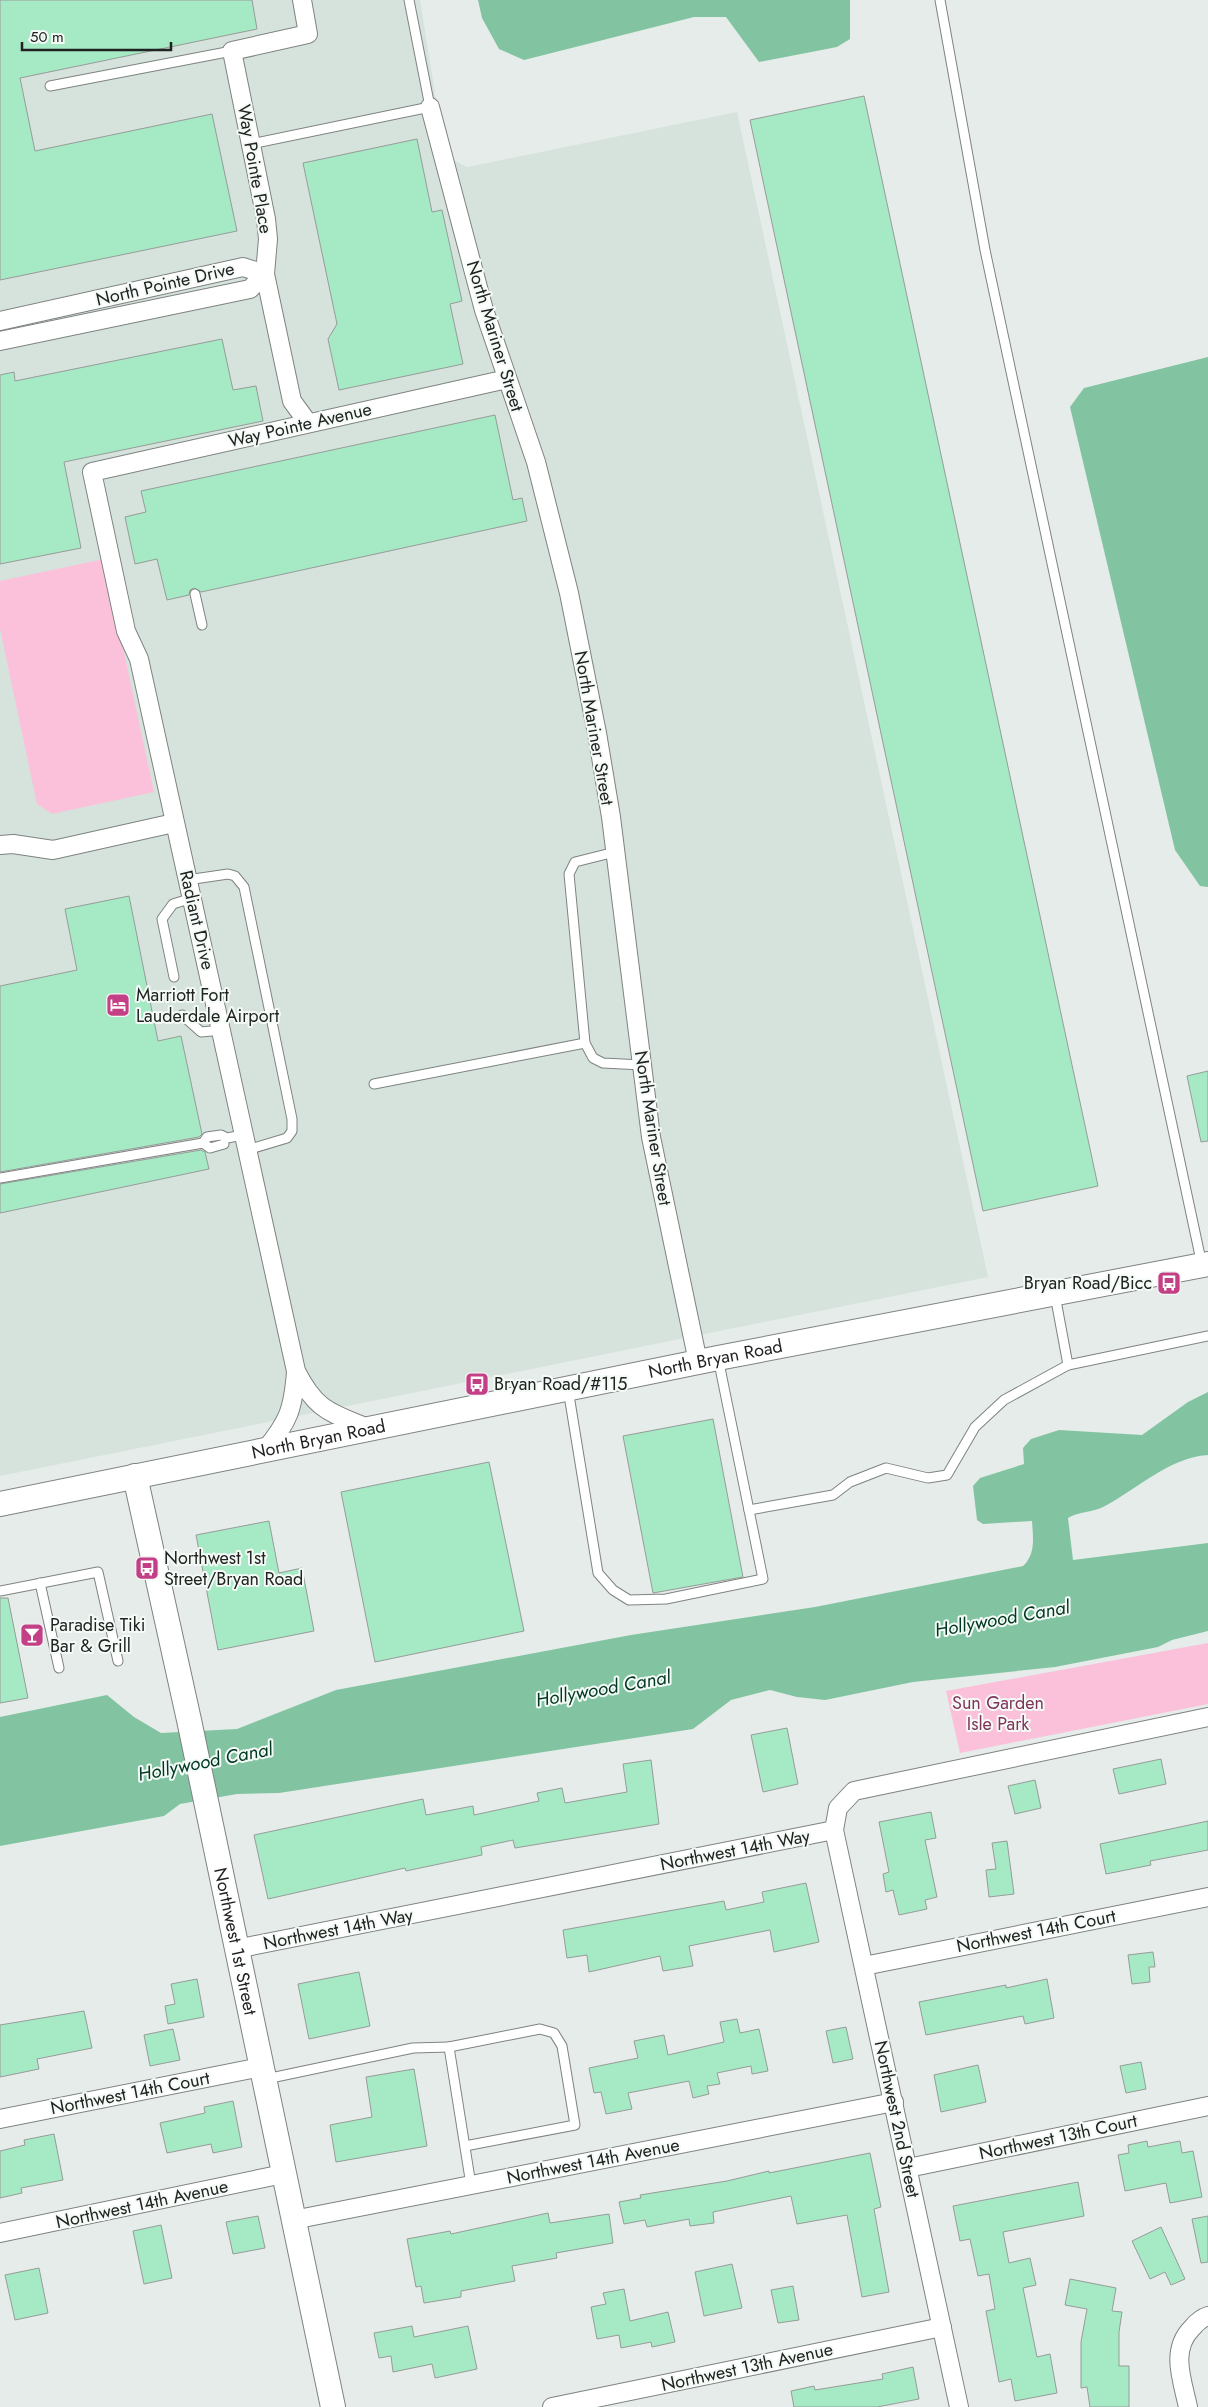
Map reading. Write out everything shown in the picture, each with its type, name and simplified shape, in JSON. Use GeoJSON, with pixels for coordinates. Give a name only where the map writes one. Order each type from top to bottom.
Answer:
{"type":"FeatureCollection","features":[{"type":"Feature","properties":{"kind":"street"},"geometry":{"type":"LineString","coordinates":[[232,51],[308,34],[302,0]]}},
{"type":"Feature","properties":{"kind":"street","name":"Way Pointe Place"},"geometry":{"type":"LineString","coordinates":[[232,51],[268,240],[265,274],[292,401],[308,423]]}},
{"type":"Feature","properties":{"kind":"street","name":"North Mariner Street"},"geometry":{"type":"LineString","coordinates":[[430,107],[484,310],[536,462],[569,593],[597,733],[615,852],[651,1137],[708,1360]]}},
{"type":"Feature","properties":{"kind":"street","name":"North Pointe Drive"},"geometry":{"type":"LineString","coordinates":[[0,321],[244,267],[265,274],[250,289],[0,341]]}},
{"type":"Feature","properties":{"kind":"street","name":"Way Pointe Avenue"},"geometry":{"type":"LineString","coordinates":[[92,472],[507,379]]}},
{"type":"Feature","properties":{"kind":"street","name":"Radiant Drive"},"geometry":{"type":"LineString","coordinates":[[92,472],[126,631],[140,659],[174,823],[222,1030],[235,1142],[296,1372],[308,1394],[318,1405],[370,1429]]}},
{"type":"Feature","properties":{"kind":"street"},"geometry":{"type":"LineString","coordinates":[[0,843],[53,850],[174,823]]}},
{"type":"Feature","properties":{"kind":"street","name":"North Bryan Road"},"geometry":{"type":"LineString","coordinates":[[0,1504],[708,1360],[1205,1265]]}},
{"type":"Feature","properties":{"kind":"street","name":"Radiant Drive"},"geometry":{"type":"LineString","coordinates":[[265,1450],[280,1433],[290,1415],[296,1372]]}},
{"type":"Feature","properties":{"kind":"street","name":"Northwest 1st Street"},"geometry":{"type":"LineString","coordinates":[[135,1476],[189,1720],[333,2407]]}},
{"type":"Feature","properties":{"kind":"street","name":"Northwest 14th Way"},"geometry":{"type":"LineString","coordinates":[[236,1949],[834,1830],[838,1808],[854,1791],[1208,1717]]}},
{"type":"Feature","properties":{"kind":"street","name":"Northwest 2nd Street"},"geometry":{"type":"LineString","coordinates":[[834,1830],[959,2407]]}},
{"type":"Feature","properties":{"kind":"street","name":"Northwest 14th Court"},"geometry":{"type":"LineString","coordinates":[[864,1966],[1208,1897]]}},
{"type":"Feature","properties":{"kind":"street","name":"Northwest 14th Court"},"geometry":{"type":"LineString","coordinates":[[0,2119],[262,2073]]}},
{"type":"Feature","properties":{"kind":"street","name":"Northwest 14th Avenue"},"geometry":{"type":"LineString","coordinates":[[293,2220],[894,2102]]}},
{"type":"Feature","properties":{"kind":"street","name":"Northwest 13th Court"},"geometry":{"type":"LineString","coordinates":[[908,2168],[1208,2106]]}},
{"type":"Feature","properties":{"kind":"street","name":"Northwest 14th Avenue"},"geometry":{"type":"LineString","coordinates":[[0,2233],[284,2174]]}},
{"type":"Feature","properties":{"kind":"street"},"geometry":{"type":"LineString","coordinates":[[1188,2407],[1178,2360],[1184,2337],[1202,2317],[1208,2316]]}},
{"type":"Feature","properties":{"kind":"street","name":"Northwest 13th Avenue"},"geometry":{"type":"LineString","coordinates":[[552,2407],[942,2327]]}},
{"type":"Feature","properties":{"kind":"lane"},"geometry":{"type":"LineString","coordinates":[[251,144],[430,107],[409,0]]}},
{"type":"Feature","properties":{"kind":"lane"},"geometry":{"type":"LineString","coordinates":[[940,0],[985,250],[1205,1265]]}},
{"type":"Feature","properties":{"kind":"lane"},"geometry":{"type":"LineString","coordinates":[[50,86],[232,51]]}},
{"type":"Feature","properties":{"kind":"lane"},"geometry":{"type":"LineString","coordinates":[[195,594],[202,625]]}},
{"type":"Feature","properties":{"kind":"lane"},"geometry":{"type":"LineString","coordinates":[[615,852],[575,862],[569,874],[585,1043],[593,1058],[603,1063],[642,1065]]}},
{"type":"Feature","properties":{"kind":"lane"},"geometry":{"type":"LineString","coordinates":[[0,1178],[204,1143],[207,1137],[221,1135],[235,1142],[287,1138],[292,1130],[292,1119],[244,887],[235,876],[228,874],[187,880]]}},
{"type":"Feature","properties":{"kind":"lane"},"geometry":{"type":"LineString","coordinates":[[174,977],[162,919],[173,904],[192,898]]}},
{"type":"Feature","properties":{"kind":"lane"},"geometry":{"type":"LineString","coordinates":[[182,1015],[201,1032],[222,1030]]}},
{"type":"Feature","properties":{"kind":"lane"},"geometry":{"type":"LineString","coordinates":[[374,1084],[585,1043]]}},
{"type":"Feature","properties":{"kind":"lane"},"geometry":{"type":"LineString","coordinates":[[1055,1294],[1068,1366]]}},
{"type":"Feature","properties":{"kind":"lane"},"geometry":{"type":"LineString","coordinates":[[749,1510],[833,1494],[850,1482],[886,1468],[928,1478],[947,1475],[975,1427],[1004,1400],[1068,1366],[1208,1336]]}},
{"type":"Feature","properties":{"kind":"lane"},"geometry":{"type":"LineString","coordinates":[[568,1389],[598,1573],[612,1590],[629,1600],[666,1599],[763,1579],[749,1510],[708,1360]]}},
{"type":"Feature","properties":{"kind":"lane"},"geometry":{"type":"LineString","coordinates":[[0,1591],[98,1572],[118,1661]]}},
{"type":"Feature","properties":{"kind":"lane"},"geometry":{"type":"LineString","coordinates":[[40,1583],[59,1668]]}},
{"type":"Feature","properties":{"kind":"lane"},"geometry":{"type":"LineString","coordinates":[[262,2073],[413,2048],[449,2047],[540,2029],[554,2033],[562,2046],[576,2125],[465,2146]]}},
{"type":"Feature","properties":{"kind":"lane"},"geometry":{"type":"LineString","coordinates":[[449,2047],[471,2185]]}},
{"type":"Feature","properties":{"kind":"shaded area"},"geometry":{"type":"Polygon","coordinates":[[[0,0],[420,0],[445,156],[467,167],[737,112],[988,1277],[0,1476],[0,0]]]}},
{"type":"Feature","properties":{"kind":"green space"},"geometry":{"type":"Polygon","coordinates":[[[104,559],[154,792],[52,814],[37,804],[0,629],[0,581],[104,559]]]}},
{"type":"Feature","properties":{"kind":"green space","name":"Sun Garden Isle Park"},"geometry":{"type":"Polygon","coordinates":[[[1208,1643],[1208,1704],[960,1753],[946,1691],[1208,1643]]]}},
{"type":"Feature","properties":{"kind":"water"},"geometry":{"type":"Polygon","coordinates":[[[478,0],[850,0],[850,39],[837,47],[759,62],[726,17],[694,17],[524,60],[499,49],[482,18],[478,0]]]}},
{"type":"Feature","properties":{"kind":"water"},"geometry":{"type":"Polygon","coordinates":[[[1208,357],[1208,887],[1200,886],[1175,850],[1070,407],[1084,388],[1208,357]]]}},
{"type":"Feature","properties":{"kind":"water","name":"Hollywood Canal"},"geometry":{"type":"Polygon","coordinates":[[[1208,1392],[1208,1455],[1193,1457],[1180,1462],[1154,1475],[1105,1506],[1068,1518],[1073,1560],[1208,1543],[1208,1631],[1172,1640],[1158,1647],[1055,1667],[913,1682],[825,1700],[797,1697],[770,1690],[731,1700],[693,1729],[279,1793],[237,1794],[180,1804],[164,1816],[0,1846],[0,1717],[107,1695],[134,1717],[161,1733],[237,1729],[336,1690],[631,1635],[815,1607],[1023,1566],[1032,1551],[1032,1521],[983,1524],[977,1520],[973,1486],[980,1478],[1024,1464],[1023,1448],[1031,1439],[1059,1430],[1142,1435],[1188,1402],[1208,1392]]]}},
{"type":"Feature","properties":{"kind":"building"},"geometry":{"type":"Polygon","coordinates":[[[0,0],[252,0],[257,29],[20,78],[35,151],[212,114],[237,231],[0,280],[0,0]]]}},
{"type":"Feature","properties":{"kind":"building"},"geometry":{"type":"Polygon","coordinates":[[[864,96],[1098,1186],[983,1211],[750,120],[864,96]]]}},
{"type":"Feature","properties":{"kind":"building"},"geometry":{"type":"Polygon","coordinates":[[[417,139],[432,212],[442,210],[462,301],[450,304],[463,364],[339,390],[328,339],[337,324],[303,163],[417,139]]]}},
{"type":"Feature","properties":{"kind":"building"},"geometry":{"type":"Polygon","coordinates":[[[222,339],[233,390],[256,386],[263,421],[64,462],[81,548],[0,564],[0,375],[14,372],[15,381],[222,339]]]}},
{"type":"Feature","properties":{"kind":"building"},"geometry":{"type":"Polygon","coordinates":[[[495,415],[513,500],[522,498],[527,521],[201,592],[194,588],[190,590],[189,595],[167,600],[157,559],[135,564],[125,517],[146,512],[141,491],[495,415]]]}},
{"type":"Feature","properties":{"kind":"building"},"geometry":{"type":"Polygon","coordinates":[[[129,896],[158,1041],[181,1036],[202,1134],[199,1137],[0,1172],[0,986],[77,970],[65,909],[129,896]]]}},
{"type":"Feature","properties":{"kind":"building"},"geometry":{"type":"Polygon","coordinates":[[[1208,1071],[1208,1141],[1201,1142],[1187,1076],[1208,1071]]]}},
{"type":"Feature","properties":{"kind":"building"},"geometry":{"type":"Polygon","coordinates":[[[201,1150],[205,1152],[209,1169],[0,1213],[0,1184],[201,1150]]]}},
{"type":"Feature","properties":{"kind":"building"},"geometry":{"type":"Polygon","coordinates":[[[713,1419],[743,1577],[653,1593],[623,1436],[713,1419]]]}},
{"type":"Feature","properties":{"kind":"building"},"geometry":{"type":"Polygon","coordinates":[[[489,1462],[524,1631],[375,1662],[341,1492],[489,1462]]]}},
{"type":"Feature","properties":{"kind":"building"},"geometry":{"type":"Polygon","coordinates":[[[269,1521],[279,1573],[302,1568],[314,1631],[218,1650],[196,1535],[269,1521]]]}},
{"type":"Feature","properties":{"kind":"building"},"geometry":{"type":"Polygon","coordinates":[[[0,1598],[8,1598],[28,1698],[0,1703],[0,1598]]]}},
{"type":"Feature","properties":{"kind":"building"},"geometry":{"type":"Polygon","coordinates":[[[787,1728],[798,1784],[763,1792],[751,1735],[787,1728]]]}},
{"type":"Feature","properties":{"kind":"building"},"geometry":{"type":"Polygon","coordinates":[[[1161,1759],[1166,1784],[1119,1794],[1113,1769],[1161,1759]]]}},
{"type":"Feature","properties":{"kind":"building"},"geometry":{"type":"Polygon","coordinates":[[[651,1760],[659,1824],[515,1848],[513,1840],[481,1847],[482,1855],[406,1871],[405,1868],[268,1899],[254,1835],[423,1799],[426,1815],[473,1806],[474,1815],[539,1801],[537,1793],[562,1788],[565,1803],[627,1792],[623,1764],[651,1760]]]}},
{"type":"Feature","properties":{"kind":"building"},"geometry":{"type":"Polygon","coordinates":[[[1035,1780],[1041,1808],[1015,1814],[1008,1786],[1035,1780]]]}},
{"type":"Feature","properties":{"kind":"building"},"geometry":{"type":"Polygon","coordinates":[[[931,1812],[936,1838],[925,1840],[937,1897],[925,1900],[927,1909],[899,1915],[893,1890],[886,1892],[883,1874],[889,1872],[879,1822],[931,1812]]]}},
{"type":"Feature","properties":{"kind":"building"},"geometry":{"type":"Polygon","coordinates":[[[1208,1821],[1208,1850],[1150,1861],[1151,1865],[1106,1874],[1100,1844],[1208,1821]]]}},
{"type":"Feature","properties":{"kind":"building"},"geometry":{"type":"Polygon","coordinates":[[[1007,1841],[1014,1894],[989,1897],[986,1870],[996,1869],[992,1843],[1007,1841]]]}},
{"type":"Feature","properties":{"kind":"building"},"geometry":{"type":"Polygon","coordinates":[[[806,1883],[819,1942],[774,1952],[770,1930],[689,1946],[693,1966],[663,1971],[660,1956],[589,1972],[587,1955],[567,1958],[563,1930],[724,1901],[726,1910],[764,1902],[762,1892],[806,1883]]]}},
{"type":"Feature","properties":{"kind":"building"},"geometry":{"type":"Polygon","coordinates":[[[1153,1952],[1155,1967],[1149,1967],[1150,1982],[1132,1984],[1128,1955],[1153,1952]]]}},
{"type":"Feature","properties":{"kind":"building"},"geometry":{"type":"Polygon","coordinates":[[[359,1972],[370,2026],[309,2039],[298,1984],[359,1972]]]}},
{"type":"Feature","properties":{"kind":"building"},"geometry":{"type":"Polygon","coordinates":[[[197,1979],[204,2017],[168,2024],[165,2006],[175,2004],[171,1984],[197,1979]]]}},
{"type":"Feature","properties":{"kind":"building"},"geometry":{"type":"Polygon","coordinates":[[[1047,1979],[1054,2018],[1025,2024],[1023,2016],[926,2035],[919,2002],[1006,1985],[1006,1988],[1047,1979]]]}},
{"type":"Feature","properties":{"kind":"building"},"geometry":{"type":"Polygon","coordinates":[[[84,2011],[92,2048],[37,2059],[39,2069],[0,2077],[0,2025],[84,2011]]]}},
{"type":"Feature","properties":{"kind":"building"},"geometry":{"type":"Polygon","coordinates":[[[737,2019],[740,2033],[759,2029],[768,2071],[752,2074],[751,2066],[717,2073],[720,2084],[707,2086],[709,2094],[693,2098],[689,2081],[628,2093],[632,2109],[606,2114],[601,2092],[594,2093],[589,2068],[638,2058],[634,2041],[664,2035],[668,2055],[724,2042],[720,2022],[737,2019]]]}},
{"type":"Feature","properties":{"kind":"building"},"geometry":{"type":"Polygon","coordinates":[[[846,2027],[853,2059],[833,2063],[826,2031],[846,2027]]]}},
{"type":"Feature","properties":{"kind":"building"},"geometry":{"type":"Polygon","coordinates":[[[173,2029],[180,2060],[150,2066],[144,2035],[173,2029]]]}},
{"type":"Feature","properties":{"kind":"building"},"geometry":{"type":"Polygon","coordinates":[[[1141,2062],[1146,2089],[1126,2093],[1120,2066],[1141,2062]]]}},
{"type":"Feature","properties":{"kind":"building"},"geometry":{"type":"Polygon","coordinates":[[[978,2065],[986,2102],[941,2112],[934,2075],[978,2065]]]}},
{"type":"Feature","properties":{"kind":"building"},"geometry":{"type":"Polygon","coordinates":[[[414,2069],[427,2146],[336,2162],[330,2125],[372,2117],[366,2077],[414,2069]]]}},
{"type":"Feature","properties":{"kind":"building"},"geometry":{"type":"Polygon","coordinates":[[[233,2101],[242,2147],[213,2153],[211,2144],[167,2153],[160,2123],[205,2113],[204,2107],[233,2101]]]}},
{"type":"Feature","properties":{"kind":"building"},"geometry":{"type":"Polygon","coordinates":[[[54,2134],[63,2180],[21,2188],[22,2193],[0,2198],[0,2151],[25,2145],[24,2140],[54,2134]]]}},
{"type":"Feature","properties":{"kind":"building"},"geometry":{"type":"Polygon","coordinates":[[[1147,2141],[1148,2147],[1180,2141],[1182,2153],[1193,2151],[1202,2197],[1170,2203],[1166,2183],[1125,2191],[1118,2155],[1129,2153],[1128,2145],[1147,2141]]]}},
{"type":"Feature","properties":{"kind":"building"},"geometry":{"type":"Polygon","coordinates":[[[870,2153],[881,2207],[874,2209],[889,2292],[862,2297],[847,2215],[797,2224],[791,2196],[713,2212],[714,2223],[690,2226],[689,2219],[647,2227],[645,2220],[624,2224],[619,2202],[641,2198],[640,2195],[727,2181],[769,2171],[769,2173],[870,2153]]]}},
{"type":"Feature","properties":{"kind":"building"},"geometry":{"type":"Polygon","coordinates":[[[1078,2182],[1084,2216],[1003,2232],[1009,2263],[1030,2258],[1036,2285],[1023,2288],[1037,2357],[1050,2354],[1057,2393],[1015,2401],[1011,2379],[999,2382],[986,2311],[995,2309],[989,2274],[978,2276],[970,2239],[960,2241],[953,2206],[1078,2182]]]}},
{"type":"Feature","properties":{"kind":"building"},"geometry":{"type":"Polygon","coordinates":[[[548,2213],[550,2223],[609,2214],[613,2243],[556,2253],[557,2258],[512,2266],[515,2281],[461,2291],[461,2297],[424,2303],[421,2286],[416,2287],[407,2239],[450,2231],[451,2234],[548,2213]]]}},
{"type":"Feature","properties":{"kind":"building"},"geometry":{"type":"Polygon","coordinates":[[[258,2216],[265,2248],[233,2254],[226,2222],[258,2216]]]}},
{"type":"Feature","properties":{"kind":"building"},"geometry":{"type":"Polygon","coordinates":[[[1208,2216],[1208,2262],[1201,2263],[1192,2219],[1208,2216]]]}},
{"type":"Feature","properties":{"kind":"building"},"geometry":{"type":"Polygon","coordinates":[[[161,2225],[172,2278],[144,2284],[133,2231],[161,2225]]]}},
{"type":"Feature","properties":{"kind":"building"},"geometry":{"type":"Polygon","coordinates":[[[1161,2227],[1185,2279],[1171,2285],[1165,2272],[1150,2279],[1132,2241],[1161,2227]]]}},
{"type":"Feature","properties":{"kind":"building"},"geometry":{"type":"Polygon","coordinates":[[[732,2264],[742,2308],[704,2316],[695,2272],[732,2264]]]}},
{"type":"Feature","properties":{"kind":"building"},"geometry":{"type":"Polygon","coordinates":[[[39,2268],[48,2313],[15,2320],[5,2275],[39,2268]]]}},
{"type":"Feature","properties":{"kind":"building"},"geometry":{"type":"Polygon","coordinates":[[[1070,2279],[1116,2288],[1112,2311],[1122,2312],[1119,2332],[1119,2366],[1129,2366],[1129,2407],[1090,2407],[1087,2387],[1081,2388],[1081,2342],[1087,2309],[1065,2305],[1070,2279]]]}},
{"type":"Feature","properties":{"kind":"building"},"geometry":{"type":"Polygon","coordinates":[[[793,2286],[799,2320],[778,2323],[771,2290],[793,2286]]]}},
{"type":"Feature","properties":{"kind":"building"},"geometry":{"type":"Polygon","coordinates":[[[624,2289],[630,2321],[668,2312],[675,2342],[652,2347],[651,2342],[621,2348],[619,2335],[597,2339],[591,2307],[606,2304],[603,2293],[624,2289]]]}},
{"type":"Feature","properties":{"kind":"building"},"geometry":{"type":"Polygon","coordinates":[[[412,2326],[414,2337],[468,2326],[477,2369],[435,2378],[432,2364],[393,2372],[391,2356],[379,2358],[374,2333],[412,2326]]]}},
{"type":"Feature","properties":{"kind":"building"},"geometry":{"type":"Polygon","coordinates":[[[913,2367],[919,2399],[877,2407],[794,2407],[791,2391],[814,2386],[815,2390],[883,2379],[882,2374],[913,2367]]]}},
{"type":"Feature","properties":{"kind":"place","name":"Marriott Fort Lauderdale Airport"},"geometry":{"type":"Point","coordinates":[118,1005]}},
{"type":"Feature","properties":{"kind":"place","name":"Bryan Road/Bicc"},"geometry":{"type":"Point","coordinates":[1169,1283]}},
{"type":"Feature","properties":{"kind":"place","name":"Bryan Road/#115"},"geometry":{"type":"Point","coordinates":[477,1384]}},
{"type":"Feature","properties":{"kind":"place","name":"Northwest 1st Street/Bryan Road"},"geometry":{"type":"Point","coordinates":[147,1568]}},
{"type":"Feature","properties":{"kind":"place","name":"Paradise Tiki Bar & Grill"},"geometry":{"type":"Point","coordinates":[32,1635]}}]}
